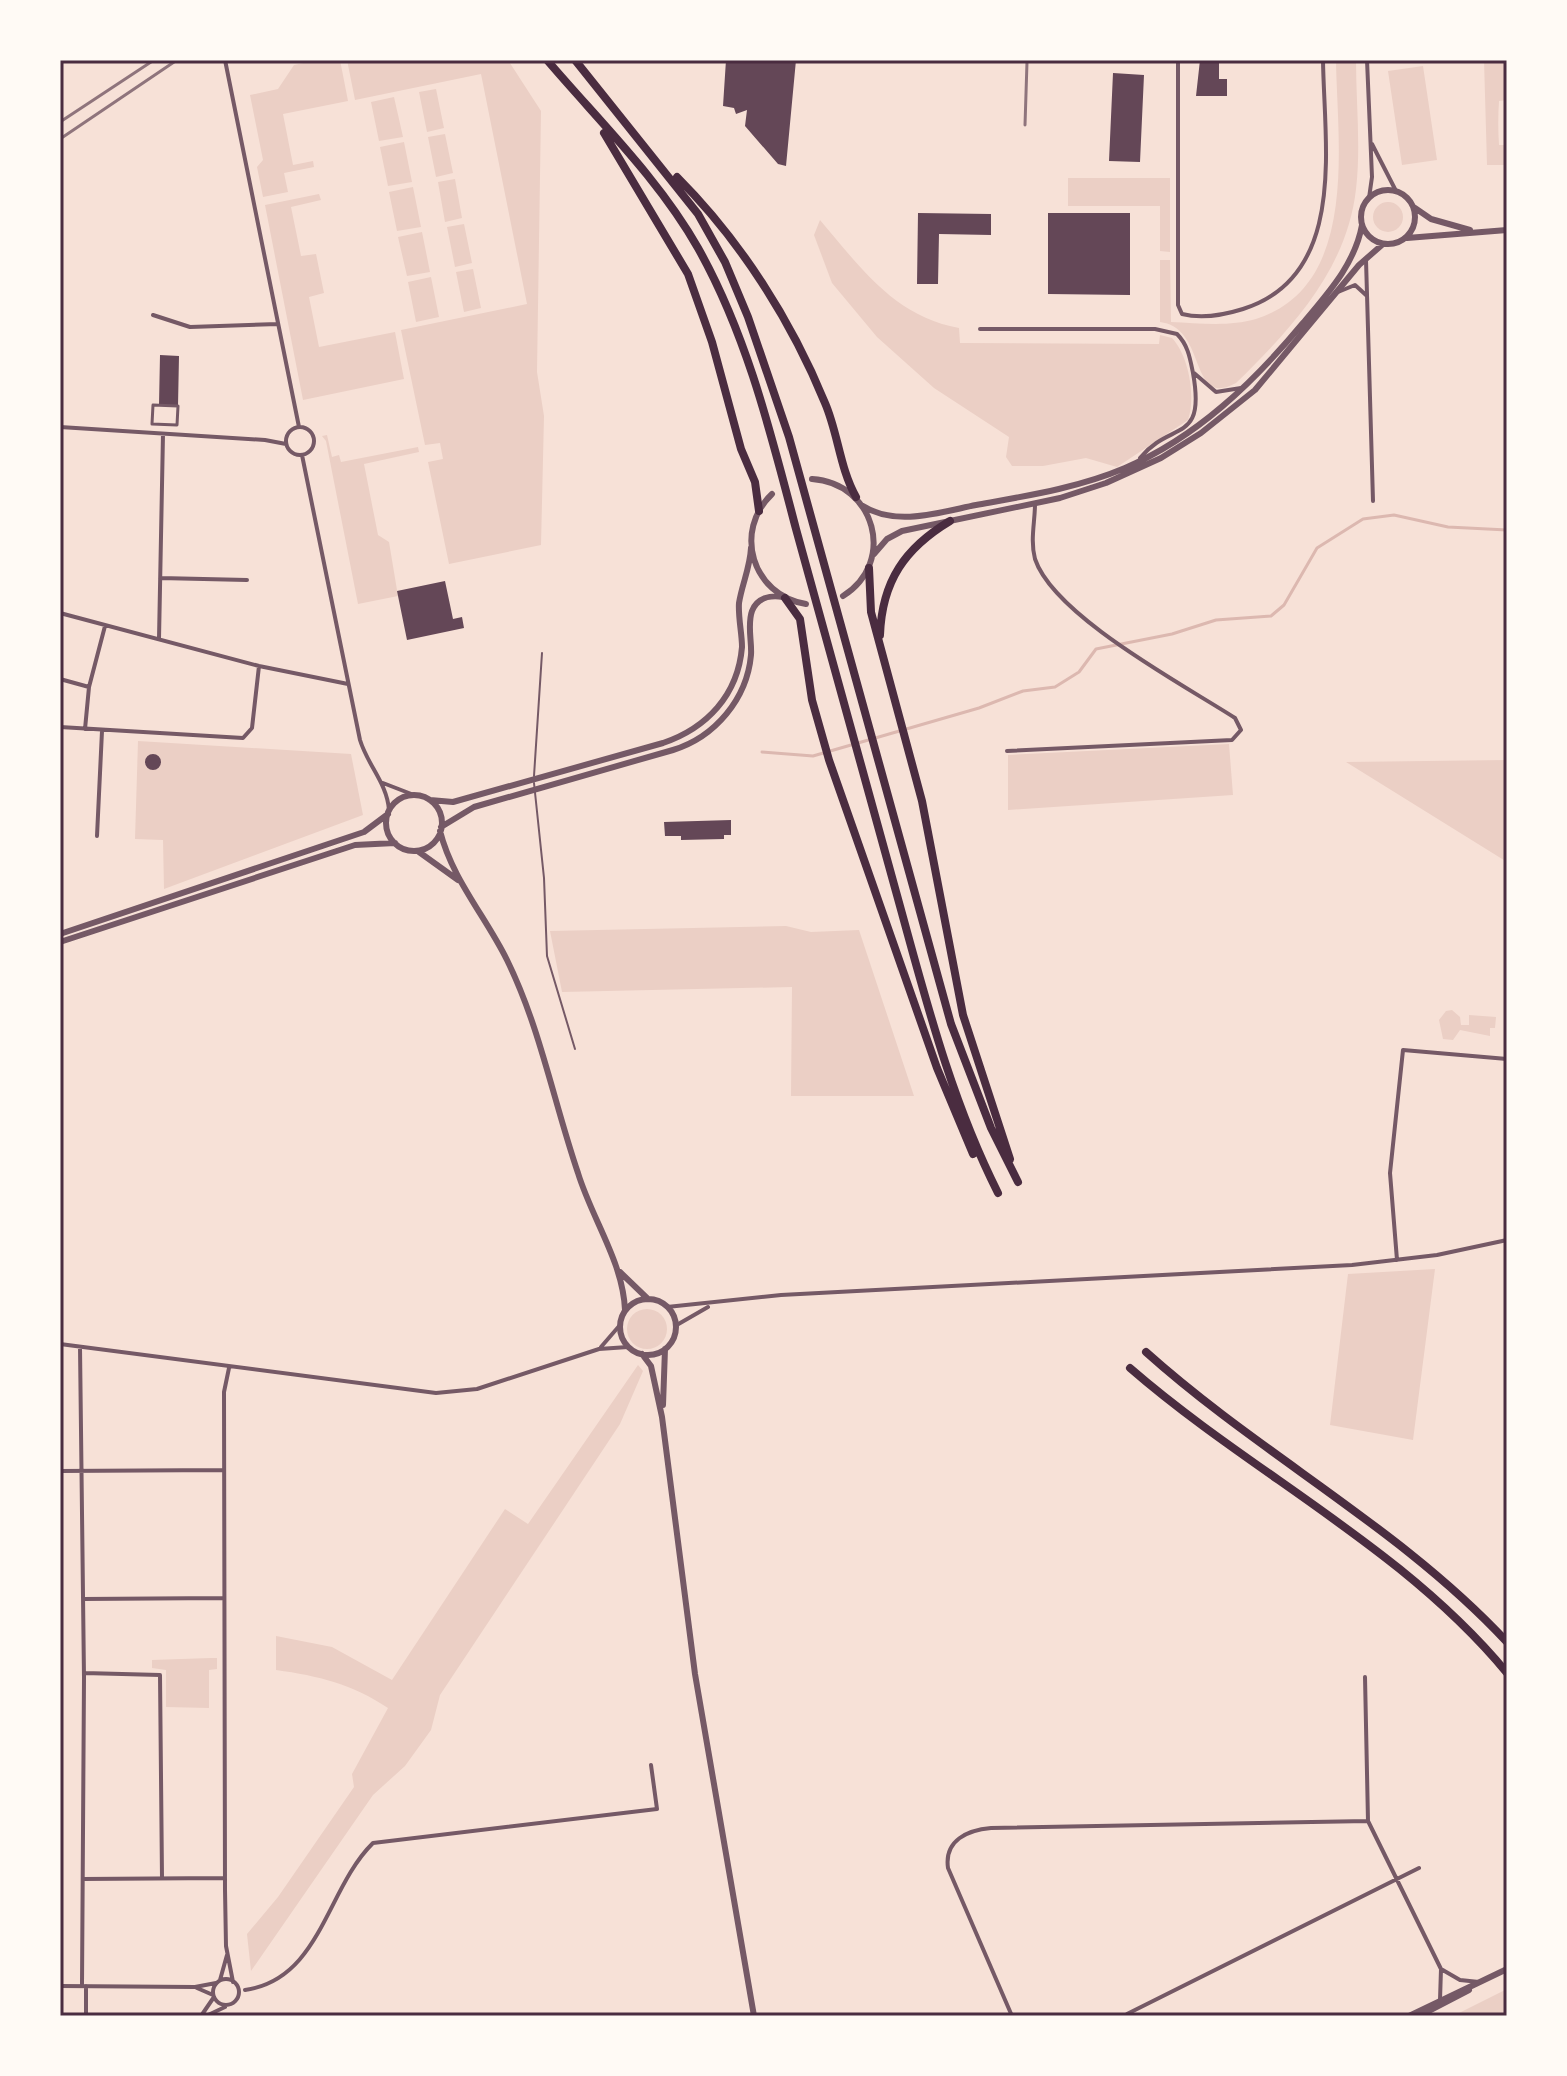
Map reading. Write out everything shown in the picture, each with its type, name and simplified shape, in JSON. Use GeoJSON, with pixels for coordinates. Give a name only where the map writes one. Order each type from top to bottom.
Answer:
{"type":"FeatureCollection","features":[{"type":"Feature","properties":{"kind":"highway"},"geometry":{"type":"LineString","coordinates":[[547,60],[682,223],[734,325],[772,440],[948,1076],[971,1138],[998,1193],[978,1163],[952,1109],[822,740],[812,700],[802,627],[797,613],[784,597]]}},
{"type":"Feature","properties":{"kind":"highway"},"geometry":{"type":"LineString","coordinates":[[575,60],[651,151],[706,226],[748,317],[789,437],[951,1024],[986,1118],[1018,1182],[963,1015],[932,845],[870,602],[869,568]]}},
{"type":"Feature","properties":{"kind":"highway"},"geometry":{"type":"LineString","coordinates":[[591,112],[667,234],[688,274],[712,342],[741,449],[755,482],[759,511]]}},
{"type":"Feature","properties":{"kind":"highway"},"geometry":{"type":"LineString","coordinates":[[651,151],[701,201],[772,300],[817,384],[856,497]]}},
{"type":"Feature","properties":{"kind":"highway"},"geometry":{"type":"LineString","coordinates":[[879,644],[881,613],[892,575],[915,545],[950,521]]}},
{"type":"Feature","properties":{"kind":"highway"},"geometry":{"type":"LineString","coordinates":[[1146,1352],[1235,1426],[1410,1552],[1464,1598],[1507,1642]]}},
{"type":"Feature","properties":{"kind":"highway"},"geometry":{"type":"LineString","coordinates":[[1130,1368],[1189,1418],[1396,1567],[1452,1615],[1507,1673]]}},
{"type":"Feature","properties":{"kind":"street"},"geometry":{"type":"LineString","coordinates":[[225,60],[299,427]]}},
{"type":"Feature","properties":{"kind":"street"},"geometry":{"type":"LineString","coordinates":[[1178,60],[1178,305],[1181,312],[1188,315],[1231,312],[1272,295],[1300,268],[1318,235],[1324,209],[1323,60]]}},
{"type":"Feature","properties":{"kind":"street"},"geometry":{"type":"LineString","coordinates":[[863,506],[893,516],[937,513],[1084,482],[1139,461],[1198,426],[1249,385],[1339,278],[1357,246],[1362,225],[1361,213],[1369,198],[1367,60]]}},
{"type":"Feature","properties":{"kind":"street"},"geometry":{"type":"LineString","coordinates":[[1370,139],[1383,173],[1396,191],[1413,206],[1431,219],[1478,232]]}},
{"type":"Feature","properties":{"kind":"street"},"geometry":{"type":"LineString","coordinates":[[1369,198],[1384,191],[1396,191]]}},
{"type":"Feature","properties":{"kind":"street"},"geometry":{"type":"LineString","coordinates":[[1405,238],[1414,223],[1413,206]]}},
{"type":"Feature","properties":{"kind":"street"},"geometry":{"type":"LineString","coordinates":[[1362,225],[1372,239],[1383,244]]}},
{"type":"Feature","properties":{"kind":"street"},"geometry":{"type":"LineString","coordinates":[[874,554],[896,533],[1035,504],[1128,474],[1201,433],[1255,390],[1366,257],[1383,244],[1405,238],[1507,230]]}},
{"type":"Feature","properties":{"kind":"street"},"geometry":{"type":"LineString","coordinates":[[1366,257],[1373,501]]}},
{"type":"Feature","properties":{"kind":"street"},"geometry":{"type":"LineString","coordinates":[[1338,292],[1358,286],[1368,298]]}},
{"type":"Feature","properties":{"kind":"street"},"geometry":{"type":"LineString","coordinates":[[153,315],[190,327],[278,324]]}},
{"type":"Feature","properties":{"kind":"street"},"geometry":{"type":"LineString","coordinates":[[980,329],[1168,331],[1184,341],[1193,371],[1197,403],[1190,422],[1139,461]]}},
{"type":"Feature","properties":{"kind":"street"},"geometry":{"type":"LineString","coordinates":[[1193,371],[1203,385],[1216,392],[1231,392],[1249,385]]}},
{"type":"Feature","properties":{"kind":"street"},"geometry":{"type":"LineString","coordinates":[[153,405],[178,406],[177,425],[152,424],[153,405]]}},
{"type":"Feature","properties":{"kind":"street"},"geometry":{"type":"LineString","coordinates":[[60,427],[286,444]]}},
{"type":"Feature","properties":{"kind":"street"},"geometry":{"type":"LineString","coordinates":[[299,427],[310,431],[313,441],[309,451],[302,455],[292,453],[286,444],[290,431],[299,427]]}},
{"type":"Feature","properties":{"kind":"street"},"geometry":{"type":"LineString","coordinates":[[159,639],[163,433]]}},
{"type":"Feature","properties":{"kind":"street"},"geometry":{"type":"LineString","coordinates":[[302,455],[364,754],[383,783],[389,812],[387,829],[395,843]]}},
{"type":"Feature","properties":{"kind":"street"},"geometry":{"type":"LineString","coordinates":[[812,479],[838,485],[856,497],[874,529],[874,554],[869,568],[860,583],[843,596]]}},
{"type":"Feature","properties":{"kind":"street"},"geometry":{"type":"LineString","coordinates":[[383,783],[430,800],[453,802],[678,738],[714,714],[731,688],[739,665],[739,604],[752,529],[759,511],[772,494]]}},
{"type":"Feature","properties":{"kind":"street"},"geometry":{"type":"LineString","coordinates":[[1007,751],[1227,741],[1238,737],[1241,727],[1235,718],[1111,638],[1063,597],[1041,571],[1032,542],[1035,504]]}},
{"type":"Feature","properties":{"kind":"street"},"geometry":{"type":"LineString","coordinates":[[751,548],[759,573],[784,597]]}},
{"type":"Feature","properties":{"kind":"street"},"geometry":{"type":"LineString","coordinates":[[160,578],[247,580]]}},
{"type":"Feature","properties":{"kind":"street"},"geometry":{"type":"LineString","coordinates":[[417,851],[431,845],[441,829],[465,811],[684,747],[704,736],[729,711],[746,681],[754,608],[762,599],[784,597],[806,604]]}},
{"type":"Feature","properties":{"kind":"street"},"geometry":{"type":"LineString","coordinates":[[60,613],[259,666],[348,684]]}},
{"type":"Feature","properties":{"kind":"street"},"geometry":{"type":"LineString","coordinates":[[85,730],[89,687],[105,626]]}},
{"type":"Feature","properties":{"kind":"street"},"geometry":{"type":"LineString","coordinates":[[60,727],[238,739],[248,736],[252,728],[259,666]]}},
{"type":"Feature","properties":{"kind":"street"},"geometry":{"type":"LineString","coordinates":[[60,679],[89,687]]}},
{"type":"Feature","properties":{"kind":"street"},"geometry":{"type":"LineString","coordinates":[[97,836],[102,731]]}},
{"type":"Feature","properties":{"kind":"street"},"geometry":{"type":"LineString","coordinates":[[60,934],[364,832],[401,798],[414,795]]}},
{"type":"Feature","properties":{"kind":"street"},"geometry":{"type":"LineString","coordinates":[[430,800],[439,810],[441,829],[461,883],[486,921],[522,996],[578,1175],[618,1269],[625,1310],[620,1325],[599,1349]]}},
{"type":"Feature","properties":{"kind":"street"},"geometry":{"type":"LineString","coordinates":[[60,942],[355,845],[395,843],[417,851],[461,883]]}},
{"type":"Feature","properties":{"kind":"street"},"geometry":{"type":"LineString","coordinates":[[1397,1260],[1390,1173],[1403,1050],[1507,1059]]}},
{"type":"Feature","properties":{"kind":"street"},"geometry":{"type":"LineString","coordinates":[[618,1269],[648,1299],[667,1307],[714,1304],[762,1296],[1397,1260],[1507,1240]]}},
{"type":"Feature","properties":{"kind":"street"},"geometry":{"type":"LineString","coordinates":[[625,1310],[635,1302],[648,1299]]}},
{"type":"Feature","properties":{"kind":"street"},"geometry":{"type":"LineString","coordinates":[[675,1326],[714,1304]]}},
{"type":"Feature","properties":{"kind":"street"},"geometry":{"type":"LineString","coordinates":[[642,1354],[665,1348],[673,1339],[675,1326],[667,1307]]}},
{"type":"Feature","properties":{"kind":"street"},"geometry":{"type":"LineString","coordinates":[[620,1325],[628,1347]]}},
{"type":"Feature","properties":{"kind":"street"},"geometry":{"type":"LineString","coordinates":[[60,1344],[229,1368],[445,1392],[477,1389],[514,1379],[599,1349],[628,1347],[642,1354],[651,1366],[662,1417],[695,1674],[754,2016]]}},
{"type":"Feature","properties":{"kind":"street"},"geometry":{"type":"LineString","coordinates":[[80,1347],[86,2016]]}},
{"type":"Feature","properties":{"kind":"street"},"geometry":{"type":"LineString","coordinates":[[662,1417],[665,1348]]}},
{"type":"Feature","properties":{"kind":"street"},"geometry":{"type":"LineString","coordinates":[[204,2016],[232,2004],[239,1993],[233,1982],[227,1953],[225,1878],[224,1392],[229,1368]]}},
{"type":"Feature","properties":{"kind":"street"},"geometry":{"type":"LineString","coordinates":[[60,1471],[224,1470]]}},
{"type":"Feature","properties":{"kind":"street"},"geometry":{"type":"LineString","coordinates":[[83,1599],[224,1598]]}},
{"type":"Feature","properties":{"kind":"street"},"geometry":{"type":"LineString","coordinates":[[84,1673],[160,1675],[162,1878]]}},
{"type":"Feature","properties":{"kind":"street"},"geometry":{"type":"LineString","coordinates":[[1365,1677],[1368,1821],[1441,1969],[1440,2000]]}},
{"type":"Feature","properties":{"kind":"street"},"geometry":{"type":"LineString","coordinates":[[245,1990],[267,1987],[288,1974],[303,1956],[373,1843],[657,1809],[651,1765]]}},
{"type":"Feature","properties":{"kind":"street"},"geometry":{"type":"LineString","coordinates":[[1012,2016],[948,1870],[949,1850],[964,1834],[991,1828],[1368,1821]]}},
{"type":"Feature","properties":{"kind":"street"},"geometry":{"type":"LineString","coordinates":[[1127,2014],[1419,1868]]}},
{"type":"Feature","properties":{"kind":"street"},"geometry":{"type":"LineString","coordinates":[[83,1879],[225,1878]]}},
{"type":"Feature","properties":{"kind":"street"},"geometry":{"type":"LineString","coordinates":[[204,2016],[227,1953]]}},
{"type":"Feature","properties":{"kind":"street"},"geometry":{"type":"LineString","coordinates":[[1441,1969],[1460,1980],[1481,1982]]}},
{"type":"Feature","properties":{"kind":"street"},"geometry":{"type":"LineString","coordinates":[[1409,2016],[1507,1969]]}},
{"type":"Feature","properties":{"kind":"street"},"geometry":{"type":"LineString","coordinates":[[1419,2016],[1489,1978]]}},
{"type":"Feature","properties":{"kind":"street"},"geometry":{"type":"LineString","coordinates":[[60,1986],[195,1987],[233,1982]]}},
{"type":"Feature","properties":{"kind":"street"},"geometry":{"type":"LineString","coordinates":[[195,1987],[213,1996],[219,2004],[232,2004]]}},
{"type":"Feature","properties":{"kind":"lane"},"geometry":{"type":"LineString","coordinates":[[542,653],[534,779],[547,956],[575,1049]]}},
{"type":"Feature","properties":{"kind":"shaded area"},"geometry":{"type":"Polygon","coordinates":[[[317,60],[340,60],[348,101],[283,114],[293,165],[313,161],[314,167],[284,173],[288,192],[263,197],[257,167],[263,160],[250,95],[278,89],[294,65],[317,60]]]}},
{"type":"Feature","properties":{"kind":"shaded area"},"geometry":{"type":"Polygon","coordinates":[[[347,60],[508,60],[541,111],[537,372],[544,416],[541,545],[449,564],[428,462],[443,459],[440,443],[425,445],[401,330],[527,304],[481,74],[355,100],[347,60]]]}},
{"type":"Feature","properties":{"kind":"shaded area"},"geometry":{"type":"Polygon","coordinates":[[[1336,60],[1356,60],[1358,125],[1356,189],[1351,218],[1341,246],[1313,296],[1277,341],[1236,383],[1221,388],[1211,385],[1185,338],[1175,327],[1160,322],[1160,260],[1170,260],[1171,322],[1224,324],[1256,319],[1289,302],[1313,276],[1327,244],[1335,208],[1339,170],[1336,60]]]}},
{"type":"Feature","properties":{"kind":"shaded area"},"geometry":{"type":"Polygon","coordinates":[[[1484,60],[1507,60],[1507,100],[1499,101],[1498,123],[1499,145],[1507,145],[1507,165],[1487,165],[1484,60]]]}},
{"type":"Feature","properties":{"kind":"shaded area"},"geometry":{"type":"Polygon","coordinates":[[[1423,66],[1437,160],[1402,165],[1388,71],[1423,66]]]}},
{"type":"Feature","properties":{"kind":"shaded area"},"geometry":{"type":"Polygon","coordinates":[[[436,89],[444,128],[427,132],[419,92],[436,89]]]}},
{"type":"Feature","properties":{"kind":"shaded area"},"geometry":{"type":"Polygon","coordinates":[[[394,97],[403,137],[379,141],[371,102],[394,97]]]}},
{"type":"Feature","properties":{"kind":"shaded area"},"geometry":{"type":"Polygon","coordinates":[[[445,134],[453,173],[436,177],[428,137],[445,134]]]}},
{"type":"Feature","properties":{"kind":"shaded area"},"geometry":{"type":"Polygon","coordinates":[[[404,142],[412,182],[388,186],[380,147],[404,142]]]}},
{"type":"Feature","properties":{"kind":"shaded area"},"geometry":{"type":"Polygon","coordinates":[[[1068,178],[1170,178],[1170,252],[1160,251],[1160,206],[1068,206],[1068,178]]]}},
{"type":"Feature","properties":{"kind":"shaded area"},"geometry":{"type":"Polygon","coordinates":[[[455,179],[462,218],[445,222],[438,182],[455,179]]]}},
{"type":"Feature","properties":{"kind":"shaded area"},"geometry":{"type":"Polygon","coordinates":[[[413,187],[421,227],[397,231],[389,192],[413,187]]]}},
{"type":"Feature","properties":{"kind":"shaded area"},"geometry":{"type":"Polygon","coordinates":[[[319,194],[321,200],[291,207],[301,256],[316,254],[324,293],[309,297],[319,347],[395,332],[404,379],[303,400],[265,205],[319,194]]]}},
{"type":"Feature","properties":{"kind":"shaded area"},"geometry":{"type":"Polygon","coordinates":[[[1388,202],[1399,206],[1403,217],[1399,228],[1388,232],[1377,228],[1373,217],[1377,206],[1388,202]]]}},
{"type":"Feature","properties":{"kind":"shaded area"},"geometry":{"type":"Polygon","coordinates":[[[820,220],[880,288],[916,313],[959,328],[960,343],[1159,344],[1160,335],[1172,338],[1187,366],[1191,389],[1188,420],[1117,467],[1086,458],[1043,466],[1012,466],[1006,457],[1009,437],[934,388],[877,337],[832,283],[814,235],[820,220]]]}},
{"type":"Feature","properties":{"kind":"shaded area"},"geometry":{"type":"Polygon","coordinates":[[[464,224],[472,263],[455,267],[447,227],[464,224]]]}},
{"type":"Feature","properties":{"kind":"shaded area"},"geometry":{"type":"Polygon","coordinates":[[[422,232],[430,272],[407,276],[398,237],[422,232]]]}},
{"type":"Feature","properties":{"kind":"shaded area"},"geometry":{"type":"Polygon","coordinates":[[[473,269],[481,308],[464,312],[456,272],[473,269]]]}},
{"type":"Feature","properties":{"kind":"shaded area"},"geometry":{"type":"Polygon","coordinates":[[[431,277],[439,317],[416,322],[408,282],[431,277]]]}},
{"type":"Feature","properties":{"kind":"shaded area"},"geometry":{"type":"Polygon","coordinates":[[[327,435],[332,457],[339,455],[341,462],[418,447],[419,452],[364,464],[378,535],[389,542],[398,596],[358,604],[326,441],[322,436],[327,435]]]}},
{"type":"Feature","properties":{"kind":"shaded area"},"geometry":{"type":"Polygon","coordinates":[[[138,741],[351,754],[363,815],[164,889],[163,840],[135,839],[138,741]]]}},
{"type":"Feature","properties":{"kind":"shaded area"},"geometry":{"type":"Polygon","coordinates":[[[1229,744],[1233,795],[1008,810],[1008,755],[1229,744]]]}},
{"type":"Feature","properties":{"kind":"shaded area"},"geometry":{"type":"Polygon","coordinates":[[[1507,760],[1507,862],[1346,762],[1507,760]]]}},
{"type":"Feature","properties":{"kind":"shaded area"},"geometry":{"type":"Polygon","coordinates":[[[786,926],[811,932],[859,930],[914,1096],[791,1096],[792,987],[562,992],[550,931],[786,926]]]}},
{"type":"Feature","properties":{"kind":"shaded area"},"geometry":{"type":"Polygon","coordinates":[[[1452,1010],[1460,1017],[1461,1025],[1469,1025],[1469,1015],[1496,1017],[1495,1028],[1490,1028],[1490,1036],[1460,1030],[1453,1040],[1443,1039],[1439,1020],[1446,1011],[1452,1010]]]}},
{"type":"Feature","properties":{"kind":"shaded area"},"geometry":{"type":"Polygon","coordinates":[[[1435,1269],[1413,1440],[1330,1425],[1348,1274],[1435,1269]]]}},
{"type":"Feature","properties":{"kind":"shaded area"},"geometry":{"type":"Polygon","coordinates":[[[647,1309],[661,1315],[667,1329],[661,1343],[647,1349],[633,1343],[627,1329],[633,1315],[647,1309]]]}},
{"type":"Feature","properties":{"kind":"shaded area"},"geometry":{"type":"Polygon","coordinates":[[[638,1365],[643,1371],[620,1424],[440,1695],[431,1730],[405,1766],[373,1795],[251,1971],[247,1934],[278,1897],[354,1787],[352,1774],[388,1708],[335,1682],[276,1670],[276,1636],[332,1647],[392,1680],[505,1509],[528,1524],[638,1365]]]}},
{"type":"Feature","properties":{"kind":"shaded area"},"geometry":{"type":"Polygon","coordinates":[[[217,1658],[217,1669],[209,1670],[209,1708],[166,1707],[166,1670],[152,1668],[152,1660],[217,1658]]]}},
{"type":"Feature","properties":{"kind":"shaded area"},"geometry":{"type":"Polygon","coordinates":[[[1507,1989],[1507,2016],[1453,2016],[1507,1989]]]}},
{"type":"Feature","properties":{"kind":"building"},"geometry":{"type":"Polygon","coordinates":[[[726,60],[796,60],[786,166],[778,164],[745,126],[747,110],[736,114],[734,108],[723,106],[726,60]]]}},
{"type":"Feature","properties":{"kind":"building"},"geometry":{"type":"Polygon","coordinates":[[[1200,60],[1219,60],[1219,79],[1227,79],[1227,96],[1196,96],[1200,60]]]}},
{"type":"Feature","properties":{"kind":"building"},"geometry":{"type":"Polygon","coordinates":[[[1113,73],[1144,75],[1140,162],[1109,161],[1113,73]]]}},
{"type":"Feature","properties":{"kind":"building"},"geometry":{"type":"Polygon","coordinates":[[[918,213],[991,214],[991,235],[939,234],[938,284],[917,284],[918,213]]]}},
{"type":"Feature","properties":{"kind":"building"},"geometry":{"type":"Polygon","coordinates":[[[1048,213],[1130,213],[1130,295],[1048,294],[1048,213]]]}},
{"type":"Feature","properties":{"kind":"building"},"geometry":{"type":"Polygon","coordinates":[[[160,355],[179,356],[178,406],[159,405],[160,355]]]}},
{"type":"Feature","properties":{"kind":"building"},"geometry":{"type":"Polygon","coordinates":[[[445,581],[453,619],[462,617],[464,628],[407,640],[397,591],[445,581]]]}},
{"type":"Feature","properties":{"kind":"building"},"geometry":{"type":"Polygon","coordinates":[[[150,754],[156,754],[161,762],[159,768],[150,770],[145,765],[145,759],[150,754]]]}},
{"type":"Feature","properties":{"kind":"building"},"geometry":{"type":"Polygon","coordinates":[[[731,820],[731,835],[724,835],[724,839],[681,840],[681,836],[665,836],[664,822],[731,820]]]}},
{"type":"Feature","properties":{"kind":"waterway"},"geometry":{"type":"LineString","coordinates":[[762,752],[813,756],[979,708],[1023,691],[1055,687],[1079,672],[1096,649],[1172,634],[1216,620],[1271,616],[1284,605],[1317,548],[1363,519],[1394,515],[1448,527],[1507,530]]}},
{"type":"Feature","properties":{"kind":"railway"},"geometry":{"type":"LineString","coordinates":[[60,122],[154,60]]}},
{"type":"Feature","properties":{"kind":"railway"},"geometry":{"type":"LineString","coordinates":[[60,139],[177,60]]}},
{"type":"Feature","properties":{"kind":"railway"},"geometry":{"type":"LineString","coordinates":[[1025,125],[1027,62]]}}]}
